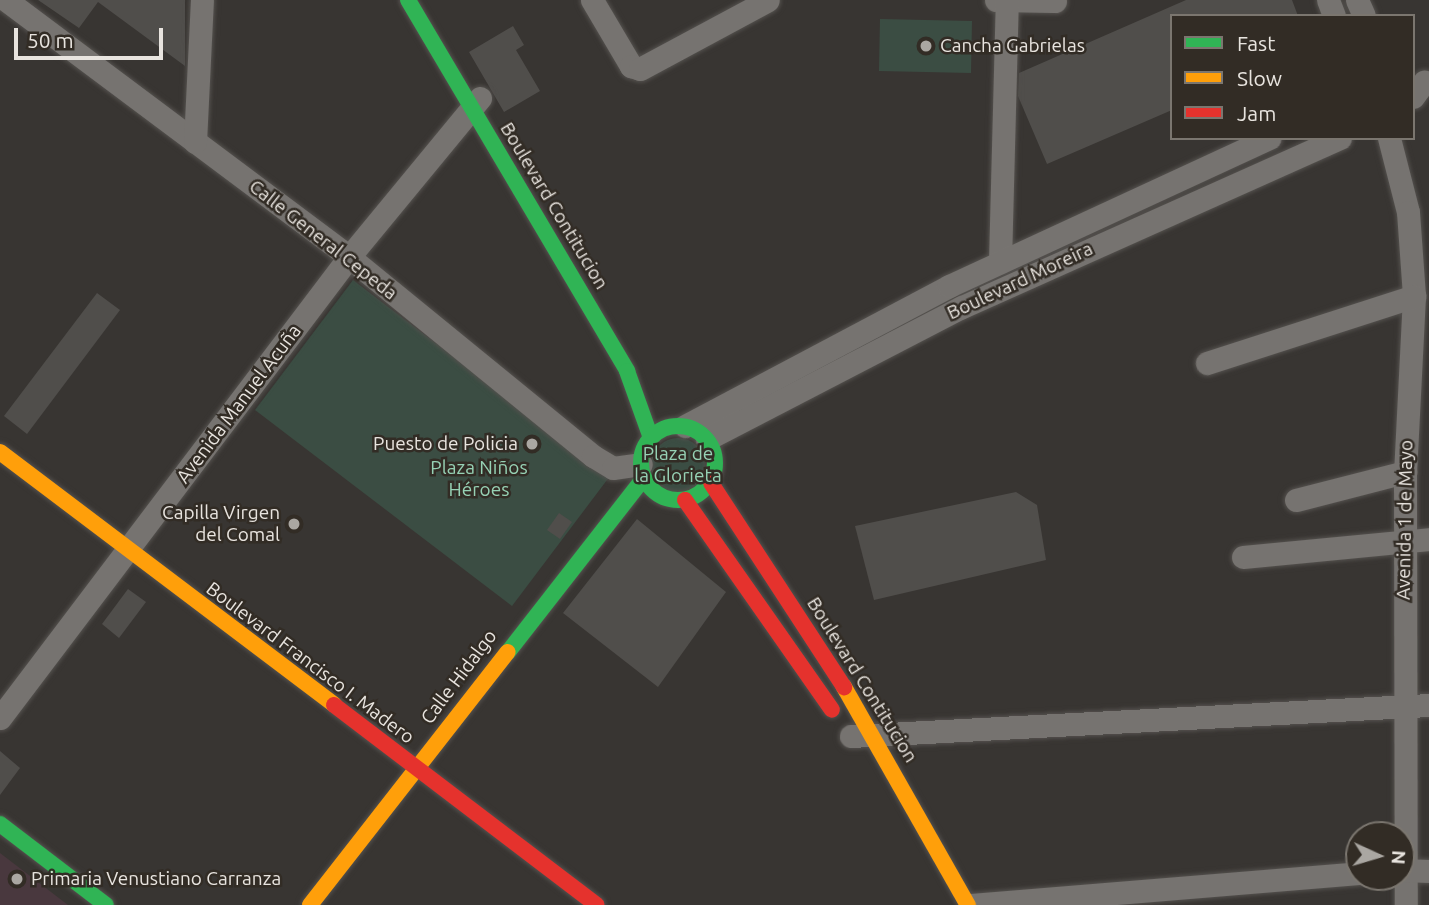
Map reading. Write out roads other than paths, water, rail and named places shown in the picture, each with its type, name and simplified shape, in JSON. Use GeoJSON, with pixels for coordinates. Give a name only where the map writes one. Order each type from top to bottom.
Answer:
{"type":"FeatureCollection","features":[{"type":"Feature","properties":{"kind":"street","name":"Calle General Cepeda"},"geometry":{"type":"LineString","coordinates":[[6,0],[349,257],[593,456],[613,468],[643,471]]}},
{"type":"Feature","properties":{"kind":"street"},"geometry":{"type":"LineString","coordinates":[[195,142],[202,0]]}},
{"type":"Feature","properties":{"kind":"street","name":"Boulevard Contitucion"},"geometry":{"type":"LineString","coordinates":[[408,0],[477,102],[651,379]]}},
{"type":"Feature","properties":{"kind":"street","name":"Boulevard Contitucion"},"geometry":{"type":"LineString","coordinates":[[428,0],[477,102],[639,394],[651,438]]}},
{"type":"Feature","properties":{"kind":"street"},"geometry":{"type":"LineString","coordinates":[[592,0],[631,66],[640,69],[756,3]]}},
{"type":"Feature","properties":{"kind":"street"},"geometry":{"type":"LineString","coordinates":[[996,0],[1055,1]]}},
{"type":"Feature","properties":{"kind":"street"},"geometry":{"type":"LineString","coordinates":[[1000,262],[1007,0]]}},
{"type":"Feature","properties":{"kind":"street","name":"Avenida Manuel Acuña"},"geometry":{"type":"LineString","coordinates":[[0,718],[349,257],[477,102]]}},
{"type":"Feature","properties":{"kind":"street","name":"Boulevard Moreira"},"geometry":{"type":"LineString","coordinates":[[679,426],[949,286],[1265,140]]}},
{"type":"Feature","properties":{"kind":"street","name":"Boulevard Moreira"},"geometry":{"type":"LineString","coordinates":[[707,439],[962,307],[1336,140]]}},
{"type":"Feature","properties":{"kind":"street","name":"Avenida 1 de Mayo"},"geometry":{"type":"LineString","coordinates":[[1390,140],[1419,213],[1414,296],[1418,384],[1405,472],[1402,821]]}},
{"type":"Feature","properties":{"kind":"street"},"geometry":{"type":"LineString","coordinates":[[1216,162],[1230,187]]}},
{"type":"Feature","properties":{"kind":"street"},"geometry":{"type":"LineString","coordinates":[[1148,193],[1160,218]]}},
{"type":"Feature","properties":{"kind":"street"},"geometry":{"type":"LineString","coordinates":[[949,286],[962,307]]}},
{"type":"Feature","properties":{"kind":"street"},"geometry":{"type":"LineString","coordinates":[[1207,363],[1414,296]]}},
{"type":"Feature","properties":{"kind":"street"},"geometry":{"type":"LineString","coordinates":[[666,407],[679,426],[707,439],[716,468],[710,483],[685,500],[661,496],[643,471],[651,438],[679,426]]}},
{"type":"Feature","properties":{"kind":"street","name":"Boulevard Francisco I. Madero"},"geometry":{"type":"LineString","coordinates":[[0,452],[597,905]]}},
{"type":"Feature","properties":{"kind":"street","name":"Calle Hidalgo"},"geometry":{"type":"LineString","coordinates":[[310,905],[643,471]]}},
{"type":"Feature","properties":{"kind":"street"},"geometry":{"type":"LineString","coordinates":[[1296,500],[1405,472]]}},
{"type":"Feature","properties":{"kind":"street","name":"Boulevard Contitucion"},"geometry":{"type":"LineString","coordinates":[[710,483],[875,735],[969,905]]}},
{"type":"Feature","properties":{"kind":"street","name":"Boulevard Contitucion"},"geometry":{"type":"LineString","coordinates":[[685,500],[851,736],[870,772]]}},
{"type":"Feature","properties":{"kind":"street"},"geometry":{"type":"LineString","coordinates":[[1244,557],[1405,538],[1429,539]]}},
{"type":"Feature","properties":{"kind":"street"},"geometry":{"type":"LineString","coordinates":[[851,736],[1403,704],[1429,705]]}},
{"type":"Feature","properties":{"kind":"street"},"geometry":{"type":"LineString","coordinates":[[0,824],[106,905]]}},
{"type":"Feature","properties":{"kind":"street"},"geometry":{"type":"LineString","coordinates":[[969,905],[1345,874]]}},
{"type":"Feature","properties":{"kind":"place","name":"Cancha Gabrielas"},"geometry":{"type":"Point","coordinates":[926,46]}},
{"type":"Feature","properties":{"kind":"place","name":"Puesto de Policia"},"geometry":{"type":"Point","coordinates":[532,444]}},
{"type":"Feature","properties":{"kind":"place","name":"Capilla Virgen del Comal"},"geometry":{"type":"Point","coordinates":[294,524]}},
{"type":"Feature","properties":{"kind":"place","name":"Primaria Venustiano Carranza"},"geometry":{"type":"Point","coordinates":[17,879]}},
{"type":"Feature","properties":{"kind":"park label","name":"Plaza de la Glorieta"},"geometry":{"type":"Point","coordinates":[678,465]}},
{"type":"Feature","properties":{"kind":"park label","name":"Plaza Niños Héroes"},"geometry":{"type":"Point","coordinates":[479,479]}}]}
